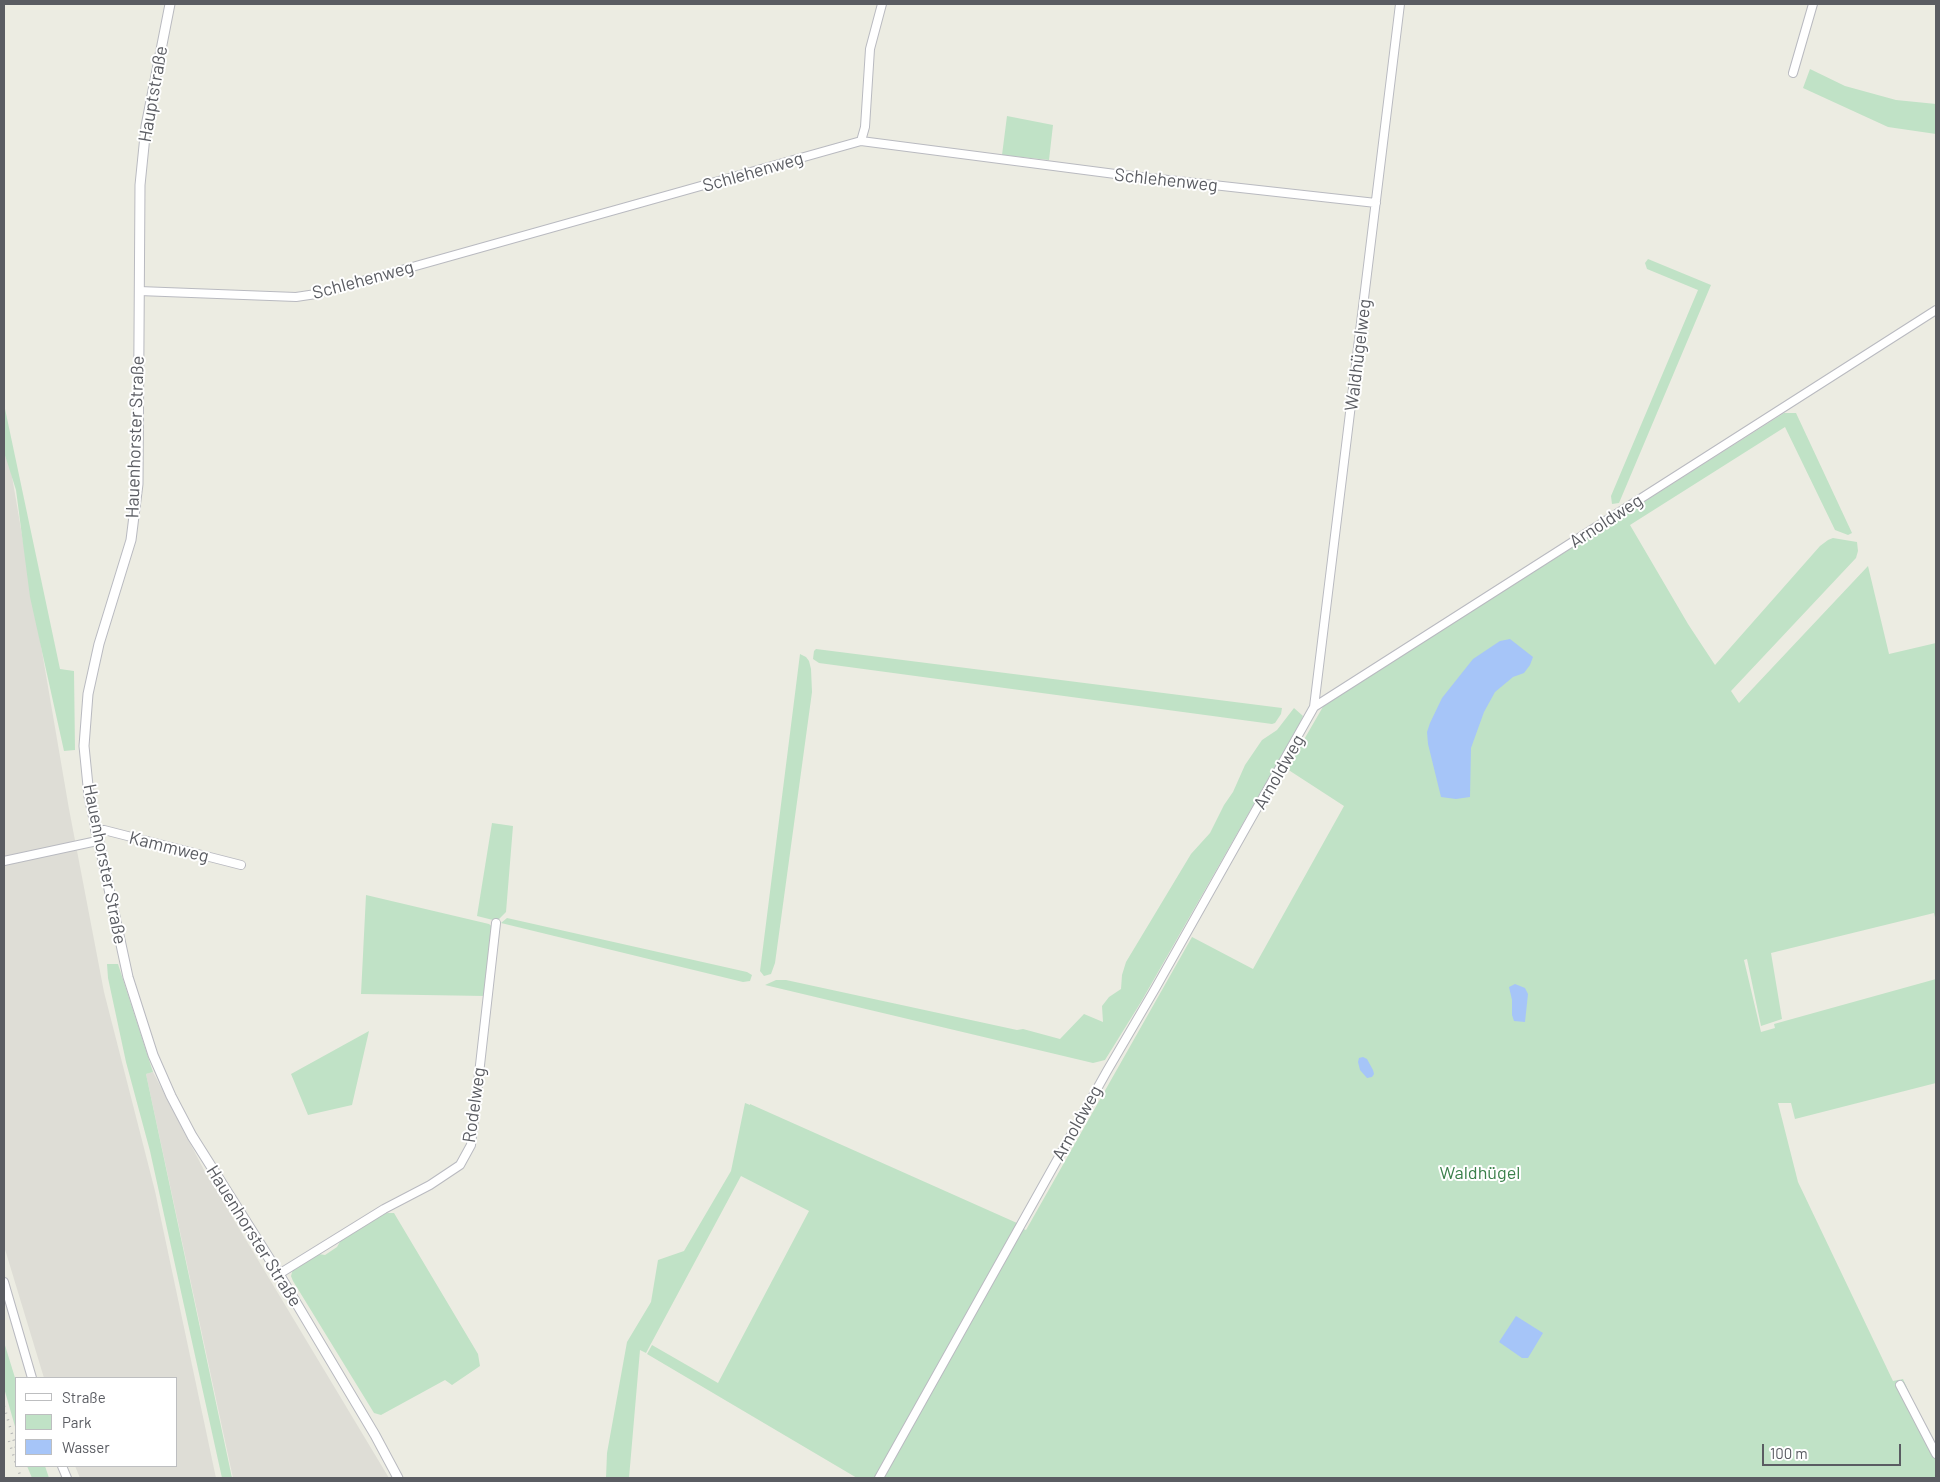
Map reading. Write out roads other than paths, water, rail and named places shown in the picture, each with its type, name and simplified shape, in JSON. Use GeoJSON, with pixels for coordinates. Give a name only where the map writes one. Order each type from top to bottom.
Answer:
{"type":"FeatureCollection","features":[{"type":"Feature","properties":{"kind":"street","name":"Hauptstraße"},"geometry":{"type":"LineString","coordinates":[[140,185],[146,126],[170,4]]}},
{"type":"Feature","properties":{"kind":"street"},"geometry":{"type":"LineString","coordinates":[[861,141],[865,127],[870,49],[882,4]]}},
{"type":"Feature","properties":{"kind":"street","name":"Waldhügelweg"},"geometry":{"type":"LineString","coordinates":[[1314,706],[1400,4]]}},
{"type":"Feature","properties":{"kind":"street"},"geometry":{"type":"LineString","coordinates":[[1793,73],[1812,4]]}},
{"type":"Feature","properties":{"kind":"street","name":"Schlehenweg"},"geometry":{"type":"LineString","coordinates":[[139,291],[296,297],[316,294],[861,141],[1123,175],[1376,202]]}},
{"type":"Feature","properties":{"kind":"street","name":"Hauenhorster Straße"},"geometry":{"type":"LineString","coordinates":[[140,185],[138,484],[131,540],[99,644],[88,703],[84,746],[88,796],[128,977],[153,1055],[171,1096],[192,1136],[279,1274],[376,1435],[398,1478]]}},
{"type":"Feature","properties":{"kind":"street","name":"Arnoldweg"},"geometry":{"type":"LineString","coordinates":[[879,1478],[1102,1079],[1165,972],[1314,706],[1936,310]]}},
{"type":"Feature","properties":{"kind":"street","name":"Kammweg"},"geometry":{"type":"LineString","coordinates":[[96,831],[104,830],[241,865]]}},
{"type":"Feature","properties":{"kind":"street"},"geometry":{"type":"LineString","coordinates":[[4,861],[97,841]]}},
{"type":"Feature","properties":{"kind":"street","name":"Rodelweg"},"geometry":{"type":"LineString","coordinates":[[279,1274],[384,1210],[430,1185],[460,1165],[471,1145],[496,923]]}},
{"type":"Feature","properties":{"kind":"street"},"geometry":{"type":"LineString","coordinates":[[4,1282],[32,1377]]}},
{"type":"Feature","properties":{"kind":"street"},"geometry":{"type":"LineString","coordinates":[[1900,1385],[1936,1454]]}},
{"type":"Feature","properties":{"kind":"water"},"geometry":{"type":"Polygon","coordinates":[[[1510,639],[1533,657],[1530,665],[1524,673],[1513,677],[1495,692],[1484,712],[1471,748],[1470,797],[1456,799],[1441,797],[1428,744],[1427,732],[1430,723],[1442,698],[1473,659],[1500,641],[1510,639]]]}},
{"type":"Feature","properties":{"kind":"water"},"geometry":{"type":"Polygon","coordinates":[[[1515,984],[1525,988],[1528,994],[1525,1022],[1514,1021],[1512,1015],[1512,1000],[1509,987],[1515,984]]]}},
{"type":"Feature","properties":{"kind":"water"},"geometry":{"type":"Polygon","coordinates":[[[1359,1058],[1367,1059],[1373,1070],[1374,1074],[1372,1077],[1367,1078],[1360,1070],[1358,1062],[1359,1058]]]}},
{"type":"Feature","properties":{"kind":"water"},"geometry":{"type":"Polygon","coordinates":[[[1516,1316],[1543,1333],[1528,1358],[1522,1358],[1499,1342],[1516,1316]]]}},
{"type":"Feature","properties":{"kind":"railway"},"geometry":{"type":"LineString","coordinates":[[4,1406],[15,1444]]}},
{"type":"Feature","properties":{"kind":"railway"},"geometry":{"type":"LineString","coordinates":[[9,1441],[15,1461]]}},
{"type":"Feature","properties":{"kind":"railway"},"geometry":{"type":"LineString","coordinates":[[17,1467],[21,1478]]}},
{"type":"Feature","properties":{"kind":"park label","name":"Waldhügel"},"geometry":{"type":"Point","coordinates":[1480,1173]}}]}
